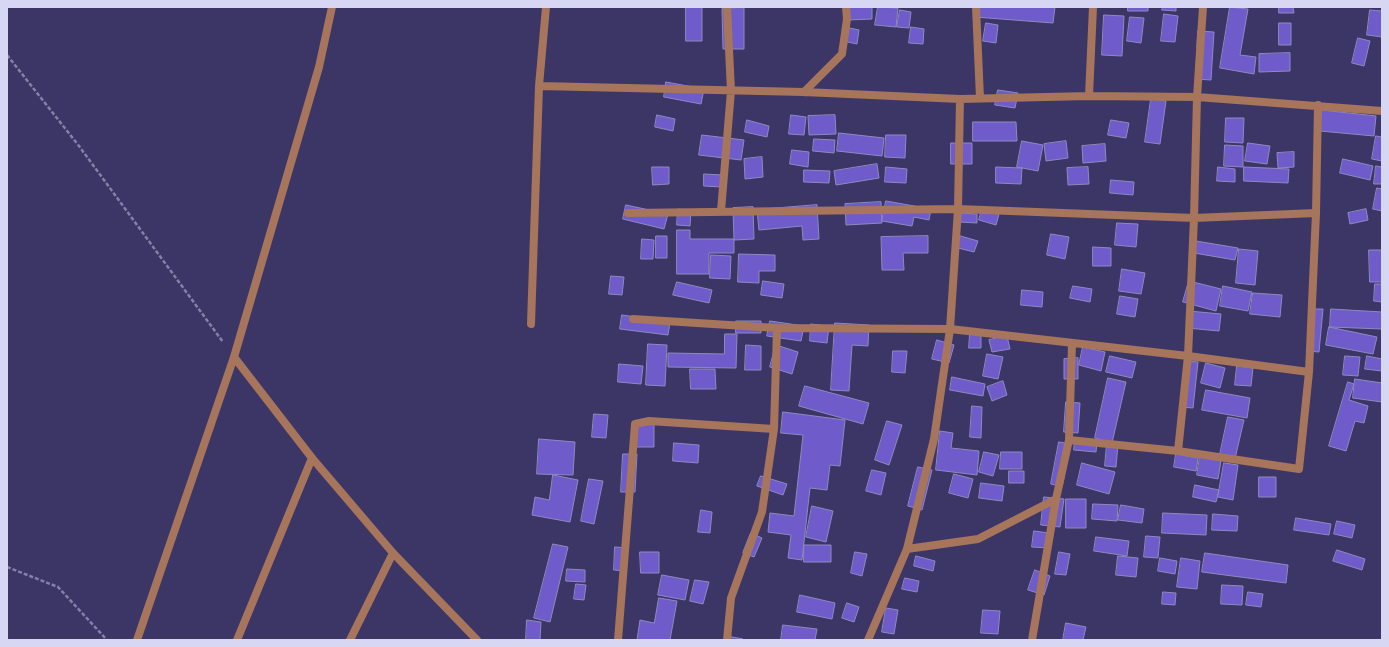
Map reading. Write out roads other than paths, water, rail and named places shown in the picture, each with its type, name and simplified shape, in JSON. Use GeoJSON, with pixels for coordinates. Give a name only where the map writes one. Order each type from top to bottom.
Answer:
{"type":"FeatureCollection","features":[{"type":"Feature","properties":{"kind":"street"},"geometry":{"type":"LineString","coordinates":[[137,640],[234,357],[319,67],[332,7]]}},
{"type":"Feature","properties":{"kind":"street"},"geometry":{"type":"LineString","coordinates":[[531,324],[539,86],[546,7]]}},
{"type":"Feature","properties":{"kind":"street"},"geometry":{"type":"LineString","coordinates":[[721,211],[731,91],[727,7]]}},
{"type":"Feature","properties":{"kind":"street"},"geometry":{"type":"LineString","coordinates":[[804,92],[842,54],[846,7]]}},
{"type":"Feature","properties":{"kind":"street"},"geometry":{"type":"LineString","coordinates":[[976,7],[980,98]]}},
{"type":"Feature","properties":{"kind":"street"},"geometry":{"type":"LineString","coordinates":[[1089,96],[1093,7]]}},
{"type":"Feature","properties":{"kind":"street"},"geometry":{"type":"LineString","coordinates":[[1178,450],[1188,356],[1194,218],[1197,97],[1202,7]]}},
{"type":"Feature","properties":{"kind":"street"},"geometry":{"type":"LineString","coordinates":[[539,86],[804,92],[960,99],[1089,96],[1197,97],[1382,111]]}},
{"type":"Feature","properties":{"kind":"street"},"geometry":{"type":"LineString","coordinates":[[868,640],[907,549],[934,439],[950,329],[958,209],[960,99]]}},
{"type":"Feature","properties":{"kind":"street"},"geometry":{"type":"LineString","coordinates":[[1069,440],[1178,450],[1299,469],[1308,372],[1316,213],[1318,105]]}},
{"type":"Feature","properties":{"kind":"street"},"geometry":{"type":"LineString","coordinates":[[628,213],[958,209],[1194,218],[1316,213]]}},
{"type":"Feature","properties":{"kind":"street"},"geometry":{"type":"LineString","coordinates":[[633,318],[777,328],[950,329],[1188,356],[1308,372]]}},
{"type":"Feature","properties":{"kind":"street"},"geometry":{"type":"LineString","coordinates":[[728,640],[731,598],[762,512],[774,429],[777,328]]}},
{"type":"Feature","properties":{"kind":"street"},"geometry":{"type":"LineString","coordinates":[[1032,640],[1056,499],[1069,440],[1072,344]]}},
{"type":"Feature","properties":{"kind":"street"},"geometry":{"type":"LineString","coordinates":[[234,357],[312,458],[393,553],[477,640]]}},
{"type":"Feature","properties":{"kind":"street"},"geometry":{"type":"LineString","coordinates":[[618,640],[635,424],[649,421],[774,429]]}},
{"type":"Feature","properties":{"kind":"street"},"geometry":{"type":"LineString","coordinates":[[237,640],[312,458]]}},
{"type":"Feature","properties":{"kind":"street"},"geometry":{"type":"LineString","coordinates":[[907,549],[978,539],[1056,499]]}},
{"type":"Feature","properties":{"kind":"street"},"geometry":{"type":"LineString","coordinates":[[350,640],[393,553]]}}]}
